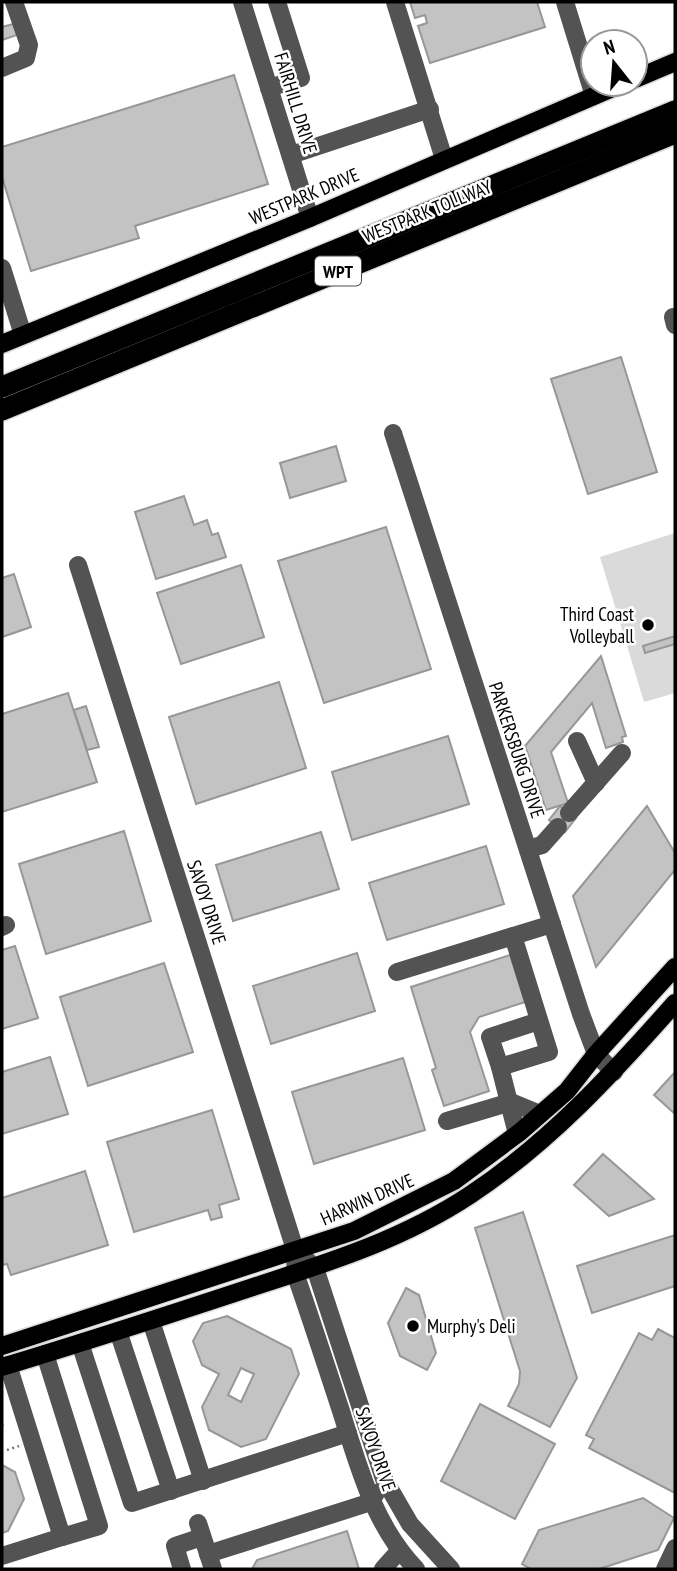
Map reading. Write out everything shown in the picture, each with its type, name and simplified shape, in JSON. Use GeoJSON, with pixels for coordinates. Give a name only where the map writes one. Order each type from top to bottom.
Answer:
{"type":"FeatureCollection","features":[{"type":"Feature","properties":{"kind":"highway","name":"WESTPARK TOLLWAY"},"geometry":{"type":"LineString","coordinates":[[2,387],[675,111]]}},
{"type":"Feature","properties":{"kind":"highway","name":"WESTPARK TOLLWAY"},"geometry":{"type":"LineString","coordinates":[[2,410],[675,133]]}},
{"type":"Feature","properties":{"kind":"main road"},"geometry":{"type":"LineString","coordinates":[[649,73],[675,62]]}},
{"type":"Feature","properties":{"kind":"main road","name":"WESTPARK DRIVE"},"geometry":{"type":"LineString","coordinates":[[2,344],[310,218],[589,98]]}},
{"type":"Feature","properties":{"kind":"main road","name":"HARWIN DRIVE"},"geometry":{"type":"LineString","coordinates":[[2,1346],[354,1231],[454,1181],[517,1134],[567,1091],[596,1054],[675,967]]}},
{"type":"Feature","properties":{"kind":"main road"},"geometry":{"type":"LineString","coordinates":[[5,1366],[315,1268],[409,1231],[470,1195],[550,1135],[614,1072],[675,1003]]}},
{"type":"Feature","properties":{"kind":"main road"},"geometry":{"type":"LineString","coordinates":[[454,1181],[470,1195]]}},
{"type":"Feature","properties":{"kind":"main road"},"geometry":{"type":"LineString","coordinates":[[145,1299],[151,1321]]}},
{"type":"Feature","properties":{"kind":"street"},"geometry":{"type":"LineString","coordinates":[[2,68],[26,58],[29,50],[15,2]]}},
{"type":"Feature","properties":{"kind":"street","name":"FAIRHILL DRIVE"},"geometry":{"type":"LineString","coordinates":[[242,2],[310,218]]}},
{"type":"Feature","properties":{"kind":"street"},"geometry":{"type":"LineString","coordinates":[[270,88],[301,78],[277,2]]}},
{"type":"Feature","properties":{"kind":"street"},"geometry":{"type":"LineString","coordinates":[[395,2],[444,159]]}},
{"type":"Feature","properties":{"kind":"street"},"geometry":{"type":"LineString","coordinates":[[565,2],[579,47]]}},
{"type":"Feature","properties":{"kind":"street"},"geometry":{"type":"LineString","coordinates":[[290,155],[430,109]]}},
{"type":"Feature","properties":{"kind":"street"},"geometry":{"type":"LineString","coordinates":[[2,268],[23,335]]}},
{"type":"Feature","properties":{"kind":"street","name":"PARKERSBURG DRIVE"},"geometry":{"type":"LineString","coordinates":[[393,433],[596,1054],[614,1072]]}},
{"type":"Feature","properties":{"kind":"street","name":"SAVOY DRIVE"},"geometry":{"type":"LineString","coordinates":[[78,565],[296,1251],[295,1273],[371,1502],[400,1550],[416,1569]]}},
{"type":"Feature","properties":{"kind":"street"},"geometry":{"type":"LineString","coordinates":[[577,741],[596,783]]}},
{"type":"Feature","properties":{"kind":"street"},"geometry":{"type":"LineString","coordinates":[[527,849],[542,845],[622,753]]}},
{"type":"Feature","properties":{"kind":"street"},"geometry":{"type":"LineString","coordinates":[[397,972],[552,924]]}},
{"type":"Feature","properties":{"kind":"street"},"geometry":{"type":"LineString","coordinates":[[500,1067],[549,1052],[513,936]]}},
{"type":"Feature","properties":{"kind":"street"},"geometry":{"type":"LineString","coordinates":[[517,1134],[511,1102],[490,1037],[539,1020]]}},
{"type":"Feature","properties":{"kind":"street"},"geometry":{"type":"LineString","coordinates":[[447,1121],[511,1102],[540,1114]]}},
{"type":"Feature","properties":{"kind":"street"},"geometry":{"type":"LineString","coordinates":[[296,1251],[315,1268]]}},
{"type":"Feature","properties":{"kind":"street","name":"SAVOY DRIVE"},"geometry":{"type":"LineString","coordinates":[[315,1268],[384,1479],[410,1524],[450,1569]]}},
{"type":"Feature","properties":{"kind":"street"},"geometry":{"type":"LineString","coordinates":[[151,1321],[203,1481]]}},
{"type":"Feature","properties":{"kind":"street"},"geometry":{"type":"LineString","coordinates":[[118,1331],[171,1491]]}},
{"type":"Feature","properties":{"kind":"street"},"geometry":{"type":"LineString","coordinates":[[80,1343],[132,1503],[348,1433]]}},
{"type":"Feature","properties":{"kind":"street"},"geometry":{"type":"LineString","coordinates":[[2,1556],[99,1526],[45,1354]]}},
{"type":"Feature","properties":{"kind":"street"},"geometry":{"type":"LineString","coordinates":[[5,1366],[62,1537]]}},
{"type":"Feature","properties":{"kind":"street"},"geometry":{"type":"LineString","coordinates":[[183,1569],[175,1546],[205,1546],[371,1502],[384,1479]]}},
{"type":"Feature","properties":{"kind":"street"},"geometry":{"type":"LineString","coordinates":[[665,1569],[675,1548]]}},
{"type":"Feature","properties":{"kind":"street"},"geometry":{"type":"LineString","coordinates":[[383,1569],[400,1550]]}},
{"type":"Feature","properties":{"kind":"path"},"geometry":{"type":"LineString","coordinates":[[7,1450],[13,1448]]}},
{"type":"Feature","properties":{"kind":"shaded area","name":"Third Coast Volleyball"},"geometry":{"type":"Polygon","coordinates":[[[675,533],[675,693],[644,702],[600,557],[675,533]]]}},
{"type":"Feature","properties":{"kind":"building"},"geometry":{"type":"Polygon","coordinates":[[[410,2],[537,2],[545,27],[430,63],[418,26],[427,23],[425,15],[415,18],[410,2]]]}},
{"type":"Feature","properties":{"kind":"building"},"geometry":{"type":"Polygon","coordinates":[[[13,24],[17,35],[2,40],[2,27],[13,24]]]}},
{"type":"Feature","properties":{"kind":"building"},"geometry":{"type":"Polygon","coordinates":[[[234,75],[268,184],[135,226],[139,238],[31,271],[2,177],[2,147],[234,75]]]}},
{"type":"Feature","properties":{"kind":"building"},"geometry":{"type":"Polygon","coordinates":[[[621,357],[657,472],[588,494],[551,379],[621,357]]]}},
{"type":"Feature","properties":{"kind":"building"},"geometry":{"type":"Polygon","coordinates":[[[336,446],[346,481],[290,498],[280,463],[336,446]]]}},
{"type":"Feature","properties":{"kind":"building"},"geometry":{"type":"Polygon","coordinates":[[[184,496],[194,525],[207,520],[212,535],[218,533],[226,557],[156,579],[135,512],[184,496]]]}},
{"type":"Feature","properties":{"kind":"building"},"geometry":{"type":"Polygon","coordinates":[[[386,527],[431,669],[324,703],[278,561],[386,527]]]}},
{"type":"Feature","properties":{"kind":"building"},"geometry":{"type":"Polygon","coordinates":[[[241,565],[264,637],[181,664],[157,593],[241,565]]]}},
{"type":"Feature","properties":{"kind":"building"},"geometry":{"type":"Polygon","coordinates":[[[14,574],[31,627],[2,637],[2,578],[14,574]]]}},
{"type":"Feature","properties":{"kind":"building"},"geometry":{"type":"Polygon","coordinates":[[[675,636],[675,644],[645,653],[643,646],[675,636]]]}},
{"type":"Feature","properties":{"kind":"building"},"geometry":{"type":"Polygon","coordinates":[[[601,656],[626,736],[622,737],[623,742],[606,748],[592,703],[551,752],[568,803],[546,810],[525,746],[601,656]]]}},
{"type":"Feature","properties":{"kind":"building"},"geometry":{"type":"Polygon","coordinates":[[[279,682],[306,768],[196,804],[169,717],[279,682]]]}},
{"type":"Feature","properties":{"kind":"building"},"geometry":{"type":"Polygon","coordinates":[[[68,693],[97,782],[2,812],[2,714],[68,693]]]}},
{"type":"Feature","properties":{"kind":"building"},"geometry":{"type":"Polygon","coordinates":[[[86,706],[99,747],[87,750],[74,710],[86,706]]]}},
{"type":"Feature","properties":{"kind":"building"},"geometry":{"type":"Polygon","coordinates":[[[448,736],[469,804],[352,840],[332,772],[448,736]]]}},
{"type":"Feature","properties":{"kind":"building"},"geometry":{"type":"Polygon","coordinates":[[[560,806],[576,818],[565,832],[549,820],[560,806]]]}},
{"type":"Feature","properties":{"kind":"building"},"geometry":{"type":"Polygon","coordinates":[[[647,806],[675,853],[675,870],[596,967],[573,896],[647,806]]]}},
{"type":"Feature","properties":{"kind":"building"},"geometry":{"type":"Polygon","coordinates":[[[124,831],[151,921],[46,954],[19,864],[124,831]]]}},
{"type":"Feature","properties":{"kind":"building"},"geometry":{"type":"Polygon","coordinates":[[[321,832],[339,889],[233,921],[216,865],[321,832]]]}},
{"type":"Feature","properties":{"kind":"building"},"geometry":{"type":"Polygon","coordinates":[[[486,846],[504,904],[387,940],[369,883],[486,846]]]}},
{"type":"Feature","properties":{"kind":"building"},"geometry":{"type":"Polygon","coordinates":[[[15,946],[38,1018],[2,1029],[2,950],[15,946]]]}},
{"type":"Feature","properties":{"kind":"building"},"geometry":{"type":"Polygon","coordinates":[[[357,953],[375,1011],[271,1044],[253,986],[357,953]]]}},
{"type":"Feature","properties":{"kind":"building"},"geometry":{"type":"Polygon","coordinates":[[[510,955],[525,1002],[479,1017],[470,1032],[489,1091],[444,1106],[432,1070],[436,1068],[411,987],[510,955]]]}},
{"type":"Feature","properties":{"kind":"building"},"geometry":{"type":"Polygon","coordinates":[[[164,963],[193,1052],[88,1086],[60,997],[164,963]]]}},
{"type":"Feature","properties":{"kind":"building"},"geometry":{"type":"Polygon","coordinates":[[[50,1057],[68,1114],[2,1134],[2,1072],[50,1057]]]}},
{"type":"Feature","properties":{"kind":"building"},"geometry":{"type":"Polygon","coordinates":[[[403,1058],[425,1130],[314,1164],[292,1092],[403,1058]]]}},
{"type":"Feature","properties":{"kind":"building"},"geometry":{"type":"Polygon","coordinates":[[[675,1072],[675,1114],[654,1095],[675,1072]]]}},
{"type":"Feature","properties":{"kind":"building"},"geometry":{"type":"Polygon","coordinates":[[[212,1110],[239,1199],[219,1205],[222,1217],[211,1220],[208,1210],[134,1232],[107,1142],[212,1110]]]}},
{"type":"Feature","properties":{"kind":"building"},"geometry":{"type":"Polygon","coordinates":[[[603,1154],[654,1199],[609,1216],[574,1185],[603,1154]]]}},
{"type":"Feature","properties":{"kind":"building"},"geometry":{"type":"Polygon","coordinates":[[[85,1171],[108,1245],[11,1275],[7,1264],[2,1265],[2,1198],[85,1171]]]}},
{"type":"Feature","properties":{"kind":"building"},"geometry":{"type":"Polygon","coordinates":[[[523,1212],[577,1378],[550,1427],[508,1406],[519,1384],[520,1371],[475,1228],[523,1212]]]}},
{"type":"Feature","properties":{"kind":"building"},"geometry":{"type":"Polygon","coordinates":[[[675,1235],[675,1286],[592,1313],[577,1266],[675,1235]]]}},
{"type":"Feature","properties":{"kind":"building"},"geometry":{"type":"Polygon","coordinates":[[[406,1288],[419,1295],[436,1353],[427,1370],[400,1356],[388,1323],[406,1288]]]}},
{"type":"Feature","properties":{"kind":"building"},"geometry":{"type":"Polygon","coordinates":[[[227,1316],[291,1349],[299,1374],[266,1439],[241,1447],[209,1430],[202,1407],[219,1374],[202,1365],[193,1341],[203,1323],[227,1316]],[[241,1368],[228,1395],[241,1402],[254,1374],[241,1368]]]}},
{"type":"Feature","properties":{"kind":"building"},"geometry":{"type":"Polygon","coordinates":[[[658,1329],[675,1338],[675,1493],[589,1448],[594,1439],[586,1435],[639,1333],[652,1340],[658,1329]]]}},
{"type":"Feature","properties":{"kind":"building"},"geometry":{"type":"Polygon","coordinates":[[[480,1404],[555,1444],[515,1519],[441,1481],[480,1404]]]}},
{"type":"Feature","properties":{"kind":"building"},"geometry":{"type":"Polygon","coordinates":[[[2,1465],[15,1472],[24,1499],[8,1531],[2,1533],[2,1465]]]}},
{"type":"Feature","properties":{"kind":"building"},"geometry":{"type":"Polygon","coordinates":[[[643,1498],[674,1518],[658,1550],[599,1569],[531,1569],[522,1564],[539,1530],[643,1498]]]}},
{"type":"Feature","properties":{"kind":"building"},"geometry":{"type":"Polygon","coordinates":[[[347,1531],[359,1569],[252,1569],[257,1560],[347,1531]]]}},
{"type":"Feature","properties":{"kind":"place","name":"Third Coast Volleyball"},"geometry":{"type":"Point","coordinates":[648,625]}},
{"type":"Feature","properties":{"kind":"place","name":"Murphy's Deli"},"geometry":{"type":"Point","coordinates":[413,1326]}}]}
